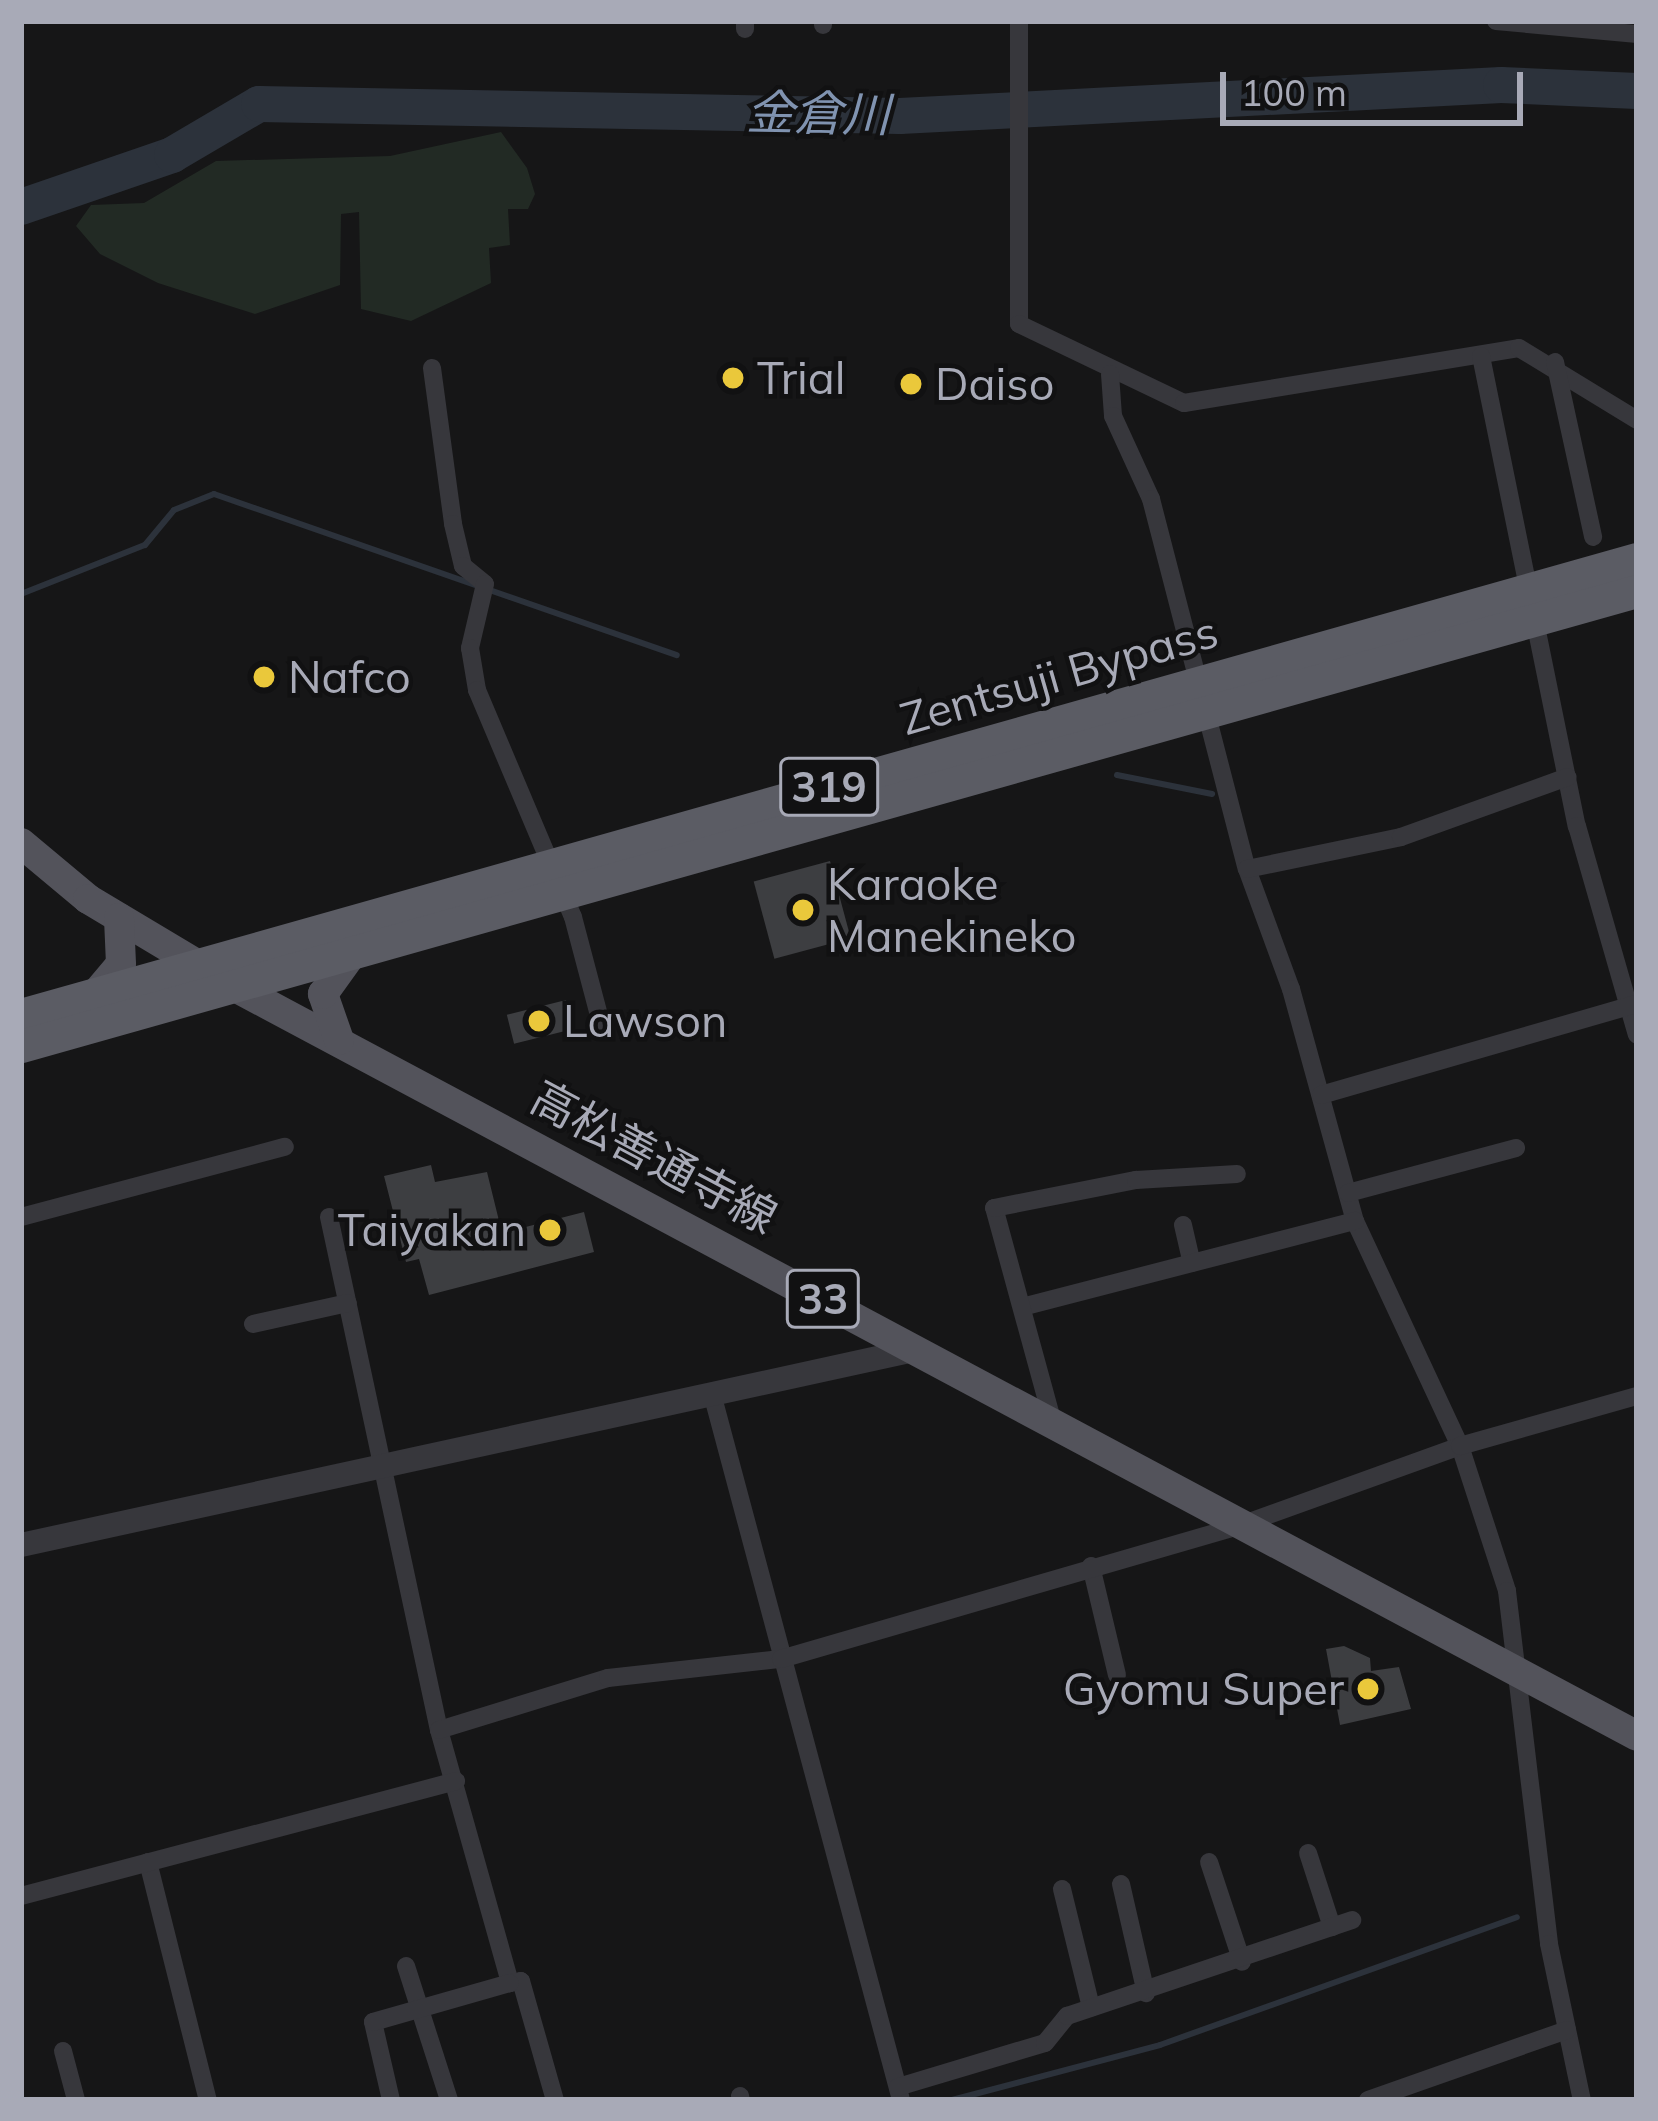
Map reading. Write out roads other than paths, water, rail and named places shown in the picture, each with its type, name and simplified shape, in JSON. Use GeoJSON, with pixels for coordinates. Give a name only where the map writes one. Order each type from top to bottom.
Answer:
{"type":"FeatureCollection","features":[{"type":"Feature","properties":{"kind":"highway","name":"Zentsuji Bypass"},"geometry":{"type":"LineString","coordinates":[[21,1015],[200,966],[557,881],[1534,604],[1637,559]]}},
{"type":"Feature","properties":{"kind":"highway","name":"Zentsuji Bypass"},"geometry":{"type":"LineString","coordinates":[[1534,604],[1637,591]]}},
{"type":"Feature","properties":{"kind":"highway","name":"Zentsuji Bypass"},"geometry":{"type":"LineString","coordinates":[[21,1046],[351,955],[557,881]]}},
{"type":"Feature","properties":{"kind":"main road","name":"高松善通寺線"},"geometry":{"type":"LineString","coordinates":[[28,855],[119,918],[238,988],[1637,1736]]}},
{"type":"Feature","properties":{"kind":"main road"},"geometry":{"type":"LineString","coordinates":[[95,995],[121,964],[119,918]]}},
{"type":"Feature","properties":{"kind":"main road"},"geometry":{"type":"LineString","coordinates":[[339,1040],[323,994],[351,955]]}},
{"type":"Feature","properties":{"kind":"street"},"geometry":{"type":"LineString","coordinates":[[1018,21],[1025,59],[1019,324],[1162,398],[1210,403],[1519,348],[1555,362],[1637,420]]}},
{"type":"Feature","properties":{"kind":"street"},"geometry":{"type":"LineString","coordinates":[[1496,21],[1637,34]]}},
{"type":"Feature","properties":{"kind":"street"},"geometry":{"type":"LineString","coordinates":[[1481,356],[1568,777],[1634,1005],[1637,1035]]}},
{"type":"Feature","properties":{"kind":"street"},"geometry":{"type":"LineString","coordinates":[[1555,362],[1593,537]]}},
{"type":"Feature","properties":{"kind":"street"},"geometry":{"type":"LineString","coordinates":[[432,368],[453,524],[467,572],[485,591],[470,648],[477,689],[557,881],[602,1028]]}},
{"type":"Feature","properties":{"kind":"street"},"geometry":{"type":"LineString","coordinates":[[1110,374],[1113,416],[1151,499],[1247,869],[1321,1095],[1355,1221],[1460,1446],[1507,1592],[1514,1671],[1567,2030],[1582,2100]]}},
{"type":"Feature","properties":{"kind":"street"},"geometry":{"type":"LineString","coordinates":[[1247,869],[1401,837],[1568,777]]}},
{"type":"Feature","properties":{"kind":"street"},"geometry":{"type":"LineString","coordinates":[[1321,1095],[1634,1005]]}},
{"type":"Feature","properties":{"kind":"street"},"geometry":{"type":"LineString","coordinates":[[21,1217],[285,1147]]}},
{"type":"Feature","properties":{"kind":"street"},"geometry":{"type":"LineString","coordinates":[[1348,1193],[1516,1148]]}},
{"type":"Feature","properties":{"kind":"street"},"geometry":{"type":"LineString","coordinates":[[1054,1424],[994,1208],[1136,1180],[1237,1174]]}},
{"type":"Feature","properties":{"kind":"street"},"geometry":{"type":"LineString","coordinates":[[328,1217],[440,1730],[510,1983]]}},
{"type":"Feature","properties":{"kind":"street"},"geometry":{"type":"LineString","coordinates":[[1022,1307],[1355,1221]]}},
{"type":"Feature","properties":{"kind":"street"},"geometry":{"type":"LineString","coordinates":[[1183,1225],[1192,1263]]}},
{"type":"Feature","properties":{"kind":"street"},"geometry":{"type":"LineString","coordinates":[[253,1324],[348,1304]]}},
{"type":"Feature","properties":{"kind":"street"},"geometry":{"type":"LineString","coordinates":[[21,1545],[714,1401],[914,1349]]}},
{"type":"Feature","properties":{"kind":"street"},"geometry":{"type":"LineString","coordinates":[[440,1730],[608,1678],[781,1659],[1241,1526],[1460,1446],[1637,1396]]}},
{"type":"Feature","properties":{"kind":"street"},"geometry":{"type":"LineString","coordinates":[[714,1401],[899,2093],[1045,2043],[1066,2015],[1146,1994],[1352,1920]]}},
{"type":"Feature","properties":{"kind":"street"},"geometry":{"type":"LineString","coordinates":[[1091,1566],[1117,1676]]}},
{"type":"Feature","properties":{"kind":"street"},"geometry":{"type":"LineString","coordinates":[[21,1895],[456,1781]]}},
{"type":"Feature","properties":{"kind":"street"},"geometry":{"type":"LineString","coordinates":[[1309,1852],[1332,1927]]}},
{"type":"Feature","properties":{"kind":"street"},"geometry":{"type":"LineString","coordinates":[[148,1862],[208,2100]]}},
{"type":"Feature","properties":{"kind":"street"},"geometry":{"type":"LineString","coordinates":[[1209,1862],[1242,1962]]}},
{"type":"Feature","properties":{"kind":"street"},"geometry":{"type":"LineString","coordinates":[[1121,1884],[1146,1994]]}},
{"type":"Feature","properties":{"kind":"street"},"geometry":{"type":"LineString","coordinates":[[1063,1889],[1091,2007]]}},
{"type":"Feature","properties":{"kind":"street"},"geometry":{"type":"LineString","coordinates":[[406,1966],[424,2007],[449,2100]]}},
{"type":"Feature","properties":{"kind":"street"},"geometry":{"type":"LineString","coordinates":[[391,2100],[373,2022],[521,1981],[554,2100]]}},
{"type":"Feature","properties":{"kind":"street"},"geometry":{"type":"LineString","coordinates":[[1368,2100],[1567,2030]]}},
{"type":"Feature","properties":{"kind":"street"},"geometry":{"type":"LineString","coordinates":[[63,2051],[76,2100]]}},
{"type":"Feature","properties":{"kind":"waterway","name":"金倉川"},"geometry":{"type":"LineString","coordinates":[[21,207],[172,155],[259,104],[900,116],[1501,85],[1637,91]]}},
{"type":"Feature","properties":{"kind":"waterway"},"geometry":{"type":"LineString","coordinates":[[21,594],[145,545],[174,510],[214,494],[677,655]]}},
{"type":"Feature","properties":{"kind":"waterway"},"geometry":{"type":"LineString","coordinates":[[1117,775],[1212,794]]}},
{"type":"Feature","properties":{"kind":"waterway"},"geometry":{"type":"LineString","coordinates":[[952,2100],[1160,2045],[1517,1917]]}},
{"type":"Feature","properties":{"kind":"place","name":"Trial"},"geometry":{"type":"Point","coordinates":[733,378]}},
{"type":"Feature","properties":{"kind":"place","name":"Daiso"},"geometry":{"type":"Point","coordinates":[911,384]}},
{"type":"Feature","properties":{"kind":"place","name":"Nafco"},"geometry":{"type":"Point","coordinates":[264,677]}},
{"type":"Feature","properties":{"kind":"place","name":"Karaoke Manekineko"},"geometry":{"type":"Point","coordinates":[803,910]}},
{"type":"Feature","properties":{"kind":"place","name":"Lawson"},"geometry":{"type":"Point","coordinates":[539,1021]}},
{"type":"Feature","properties":{"kind":"place","name":"Taiyakan"},"geometry":{"type":"Point","coordinates":[550,1230]}},
{"type":"Feature","properties":{"kind":"place","name":"Gyomu Super"},"geometry":{"type":"Point","coordinates":[1368,1689]}}]}
